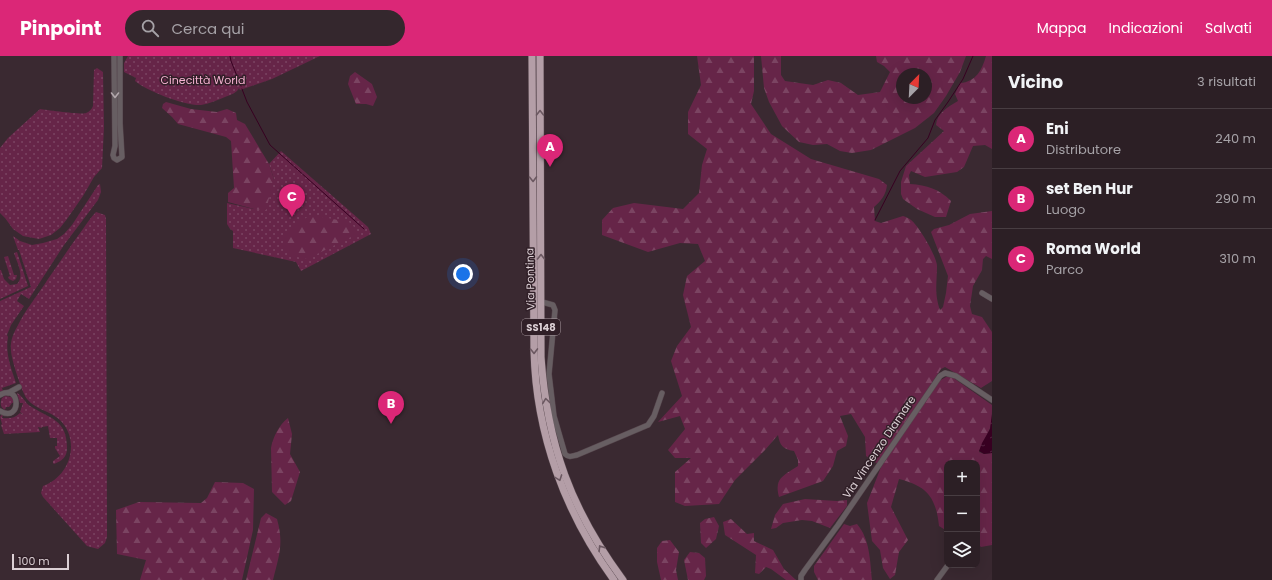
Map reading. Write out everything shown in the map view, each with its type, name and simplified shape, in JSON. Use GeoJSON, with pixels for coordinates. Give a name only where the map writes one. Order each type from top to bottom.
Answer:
{"type":"FeatureCollection","features":[{"type":"Feature","properties":{"kind":"highway"},"geometry":{"type":"LineString","coordinates":[[529,56],[529,84],[532,94]]}},
{"type":"Feature","properties":{"kind":"highway","name":"Via Pontina"},"geometry":{"type":"LineString","coordinates":[[532,56],[534,351],[535,377],[540,415],[552,458],[567,500],[588,540],[614,580]]}},
{"type":"Feature","properties":{"kind":"highway","name":"Via Pontina"},"geometry":{"type":"LineString","coordinates":[[540,56],[541,357],[546,403],[556,449],[573,497],[583,518],[609,561],[623,580]]}},
{"type":"Feature","properties":{"kind":"street"},"geometry":{"type":"LineString","coordinates":[[114,56],[115,146],[113,155],[117,160],[122,157],[120,123],[120,56]]}},
{"type":"Feature","properties":{"kind":"street"},"geometry":{"type":"LineString","coordinates":[[982,293],[992,299]]}},
{"type":"Feature","properties":{"kind":"street"},"geometry":{"type":"LineString","coordinates":[[542,302],[553,305],[555,310],[549,374],[554,416],[565,454],[567,456],[571,457],[577,455],[648,425],[654,416],[662,393]]}},
{"type":"Feature","properties":{"kind":"street","name":"Via Vincenzo Diamare"},"geometry":{"type":"LineString","coordinates":[[801,580],[801,576],[805,570],[838,525],[940,376],[946,373],[954,374],[992,400]]}},
{"type":"Feature","properties":{"kind":"street"},"geometry":{"type":"LineString","coordinates":[[0,395],[8,393],[19,387]]}},
{"type":"Feature","properties":{"kind":"street"},"geometry":{"type":"LineString","coordinates":[[0,411],[7,413],[16,408],[16,399],[8,393]]}},
{"type":"Feature","properties":{"kind":"street"},"geometry":{"type":"LineString","coordinates":[[938,580],[946,568]]}},
{"type":"Feature","properties":{"kind":"green space","name":"Cinecittà World"},"geometry":{"type":"Polygon","coordinates":[[[128,56],[320,56],[272,79],[240,90],[239,88],[231,95],[210,103],[194,105],[157,93],[140,85],[135,81],[136,78],[124,72],[124,63],[128,56]]]}},
{"type":"Feature","properties":{"kind":"green space"},"geometry":{"type":"Polygon","coordinates":[[[697,56],[754,56],[754,91],[751,104],[771,134],[811,159],[879,179],[887,185],[883,198],[874,207],[875,221],[881,223],[903,216],[910,219],[918,228],[931,249],[936,262],[936,293],[940,310],[943,307],[948,276],[931,232],[934,229],[949,225],[970,214],[992,211],[992,259],[986,256],[983,259],[982,270],[973,286],[970,306],[972,314],[982,317],[992,332],[992,381],[981,388],[945,367],[941,369],[878,464],[866,456],[865,437],[851,414],[840,416],[848,436],[846,446],[837,451],[833,466],[823,481],[779,497],[779,481],[784,475],[798,466],[798,460],[794,451],[782,446],[778,435],[735,480],[719,504],[685,506],[675,502],[675,472],[691,458],[675,458],[668,450],[685,429],[680,416],[658,422],[682,396],[671,361],[677,346],[691,327],[683,295],[687,276],[705,261],[698,244],[680,243],[648,252],[602,235],[602,220],[613,208],[634,203],[683,209],[699,193],[702,165],[707,149],[688,134],[688,112],[701,85],[697,56]]]}},
{"type":"Feature","properties":{"kind":"green space"},"geometry":{"type":"Polygon","coordinates":[[[761,56],[781,56],[781,75],[785,81],[813,85],[828,80],[841,83],[858,95],[880,92],[890,72],[877,62],[876,56],[966,56],[960,72],[934,113],[915,128],[871,150],[852,153],[840,151],[827,144],[813,145],[799,142],[782,126],[769,102],[764,88],[761,56]]]}},
{"type":"Feature","properties":{"kind":"green space"},"geometry":{"type":"Polygon","coordinates":[[[986,56],[992,56],[992,149],[985,145],[973,146],[964,167],[957,172],[925,177],[911,171],[909,175],[910,184],[932,188],[942,193],[951,201],[946,217],[935,217],[917,209],[903,199],[901,194],[901,182],[906,166],[944,131],[936,125],[938,117],[958,101],[955,94],[960,83],[974,78],[978,74],[986,56]]]}},
{"type":"Feature","properties":{"kind":"green space"},"geometry":{"type":"Polygon","coordinates":[[[97,68],[103,72],[104,127],[102,168],[94,177],[83,196],[60,228],[51,235],[39,239],[23,236],[13,229],[0,213],[0,148],[8,138],[40,109],[79,113],[86,113],[89,111],[93,106],[94,70],[97,68]]]}},
{"type":"Feature","properties":{"kind":"green space"},"geometry":{"type":"Polygon","coordinates":[[[355,72],[372,84],[377,97],[373,106],[356,104],[348,84],[350,76],[355,72]]]}},
{"type":"Feature","properties":{"kind":"green space"},"geometry":{"type":"Polygon","coordinates":[[[166,102],[191,109],[217,112],[227,109],[236,113],[237,120],[245,124],[269,164],[274,179],[266,210],[254,209],[228,202],[228,193],[234,188],[231,141],[226,137],[178,124],[162,108],[163,104],[166,102]]]}},
{"type":"Feature","properties":{"kind":"green space"},"geometry":{"type":"Polygon","coordinates":[[[281,151],[368,227],[371,234],[301,271],[296,262],[233,248],[233,231],[227,224],[227,203],[254,209],[274,179],[269,164],[281,151]]]}},
{"type":"Feature","properties":{"kind":"green space"},"geometry":{"type":"Polygon","coordinates":[[[100,184],[101,192],[98,200],[64,245],[29,299],[21,294],[17,301],[24,306],[11,325],[7,335],[7,349],[10,366],[16,383],[2,388],[3,391],[0,392],[0,301],[31,287],[13,236],[20,241],[32,245],[57,239],[72,225],[100,184]]]}},
{"type":"Feature","properties":{"kind":"green space"},"geometry":{"type":"Polygon","coordinates":[[[96,212],[105,215],[106,219],[107,537],[105,543],[98,549],[87,546],[41,493],[43,486],[60,475],[66,467],[70,458],[70,438],[66,428],[60,420],[34,405],[27,399],[22,390],[11,354],[11,341],[13,335],[24,315],[74,241],[96,212]]]}},
{"type":"Feature","properties":{"kind":"green space"},"geometry":{"type":"Polygon","coordinates":[[[311,215],[349,222],[356,229],[357,234],[307,259],[296,256],[287,251],[283,241],[290,230],[311,215]]]}},
{"type":"Feature","properties":{"kind":"green space"},"geometry":{"type":"Polygon","coordinates":[[[17,252],[28,286],[0,299],[0,270],[4,279],[10,285],[17,284],[19,281],[20,269],[14,253],[17,252]]]}},
{"type":"Feature","properties":{"kind":"green space"},"geometry":{"type":"Polygon","coordinates":[[[8,256],[14,275],[17,275],[16,279],[13,281],[8,277],[10,276],[4,257],[8,256]]]}},
{"type":"Feature","properties":{"kind":"green space"},"geometry":{"type":"Polygon","coordinates":[[[946,377],[952,377],[992,405],[992,420],[990,428],[979,452],[984,454],[992,453],[992,545],[980,546],[980,460],[944,460],[944,529],[939,526],[935,507],[928,494],[917,485],[899,479],[891,507],[908,540],[899,552],[895,575],[890,579],[883,568],[880,550],[872,541],[867,503],[881,467],[939,381],[946,377]]]}},
{"type":"Feature","properties":{"kind":"green space"},"geometry":{"type":"Polygon","coordinates":[[[17,393],[28,405],[61,425],[66,438],[67,451],[64,458],[59,462],[53,463],[53,461],[60,456],[55,448],[55,446],[57,446],[57,438],[50,438],[48,426],[42,428],[38,427],[40,432],[4,434],[0,417],[2,414],[2,418],[14,417],[20,413],[24,415],[20,412],[23,403],[20,403],[17,393]]]}},
{"type":"Feature","properties":{"kind":"green space"},"geometry":{"type":"Polygon","coordinates":[[[5,396],[12,397],[15,402],[9,407],[6,407],[5,410],[2,408],[1,403],[2,398],[5,396]]]}},
{"type":"Feature","properties":{"kind":"green space"},"geometry":{"type":"Polygon","coordinates":[[[288,418],[292,434],[290,454],[300,472],[291,501],[285,505],[272,492],[271,448],[277,432],[288,418]]]}},
{"type":"Feature","properties":{"kind":"green space"},"geometry":{"type":"Polygon","coordinates":[[[215,482],[243,483],[254,489],[253,530],[242,580],[140,580],[146,560],[117,554],[116,510],[139,502],[201,503],[207,498],[215,482]]]}},
{"type":"Feature","properties":{"kind":"green space"},"geometry":{"type":"Polygon","coordinates":[[[805,499],[837,501],[847,500],[847,506],[830,528],[812,521],[802,520],[783,523],[776,528],[771,529],[775,515],[783,504],[805,499]]]}},
{"type":"Feature","properties":{"kind":"green space"},"geometry":{"type":"Polygon","coordinates":[[[266,513],[277,519],[280,536],[280,550],[273,580],[246,580],[261,518],[266,513]]]}},
{"type":"Feature","properties":{"kind":"green space"},"geometry":{"type":"Polygon","coordinates":[[[714,517],[719,526],[716,539],[706,548],[701,543],[700,523],[705,519],[714,517]]]}},
{"type":"Feature","properties":{"kind":"green space"},"geometry":{"type":"Polygon","coordinates":[[[731,519],[747,534],[754,533],[754,541],[773,550],[784,569],[796,580],[786,580],[766,567],[759,574],[755,573],[756,555],[725,535],[723,522],[731,519]]]}},
{"type":"Feature","properties":{"kind":"green space"},"geometry":{"type":"Polygon","coordinates":[[[844,524],[850,526],[857,524],[865,536],[869,550],[872,580],[818,580],[814,572],[814,566],[844,524]]]}},
{"type":"Feature","properties":{"kind":"green space"},"geometry":{"type":"Polygon","coordinates":[[[670,540],[679,552],[676,570],[678,580],[661,580],[657,562],[657,548],[662,541],[670,540]]]}},
{"type":"Feature","properties":{"kind":"green space"},"geometry":{"type":"Polygon","coordinates":[[[690,552],[699,553],[705,558],[706,576],[704,580],[688,580],[684,560],[690,552]]]}},
{"type":"Feature","properties":{"kind":"water"},"geometry":{"type":"Polygon","coordinates":[[[992,414],[992,453],[984,454],[979,451],[990,429],[992,414]]]}},
{"type":"Feature","properties":{"kind":"waterway"},"geometry":{"type":"LineString","coordinates":[[230,56],[241,86]]}},
{"type":"Feature","properties":{"kind":"waterway"},"geometry":{"type":"LineString","coordinates":[[875,220],[900,171],[928,138],[935,120],[963,79],[973,56]]}},
{"type":"Feature","properties":{"kind":"waterway"},"geometry":{"type":"LineString","coordinates":[[242,89],[247,102],[270,145],[364,229]]}},
{"type":"Feature","properties":{"kind":"place","name":"Eni"},"geometry":{"type":"Point","coordinates":[550,167]}},
{"type":"Feature","properties":{"kind":"place","name":"Roma World"},"geometry":{"type":"Point","coordinates":[292,217]}},
{"type":"Feature","properties":{"kind":"place","name":"set Ben Hur"},"geometry":{"type":"Point","coordinates":[391,424]}}]}
